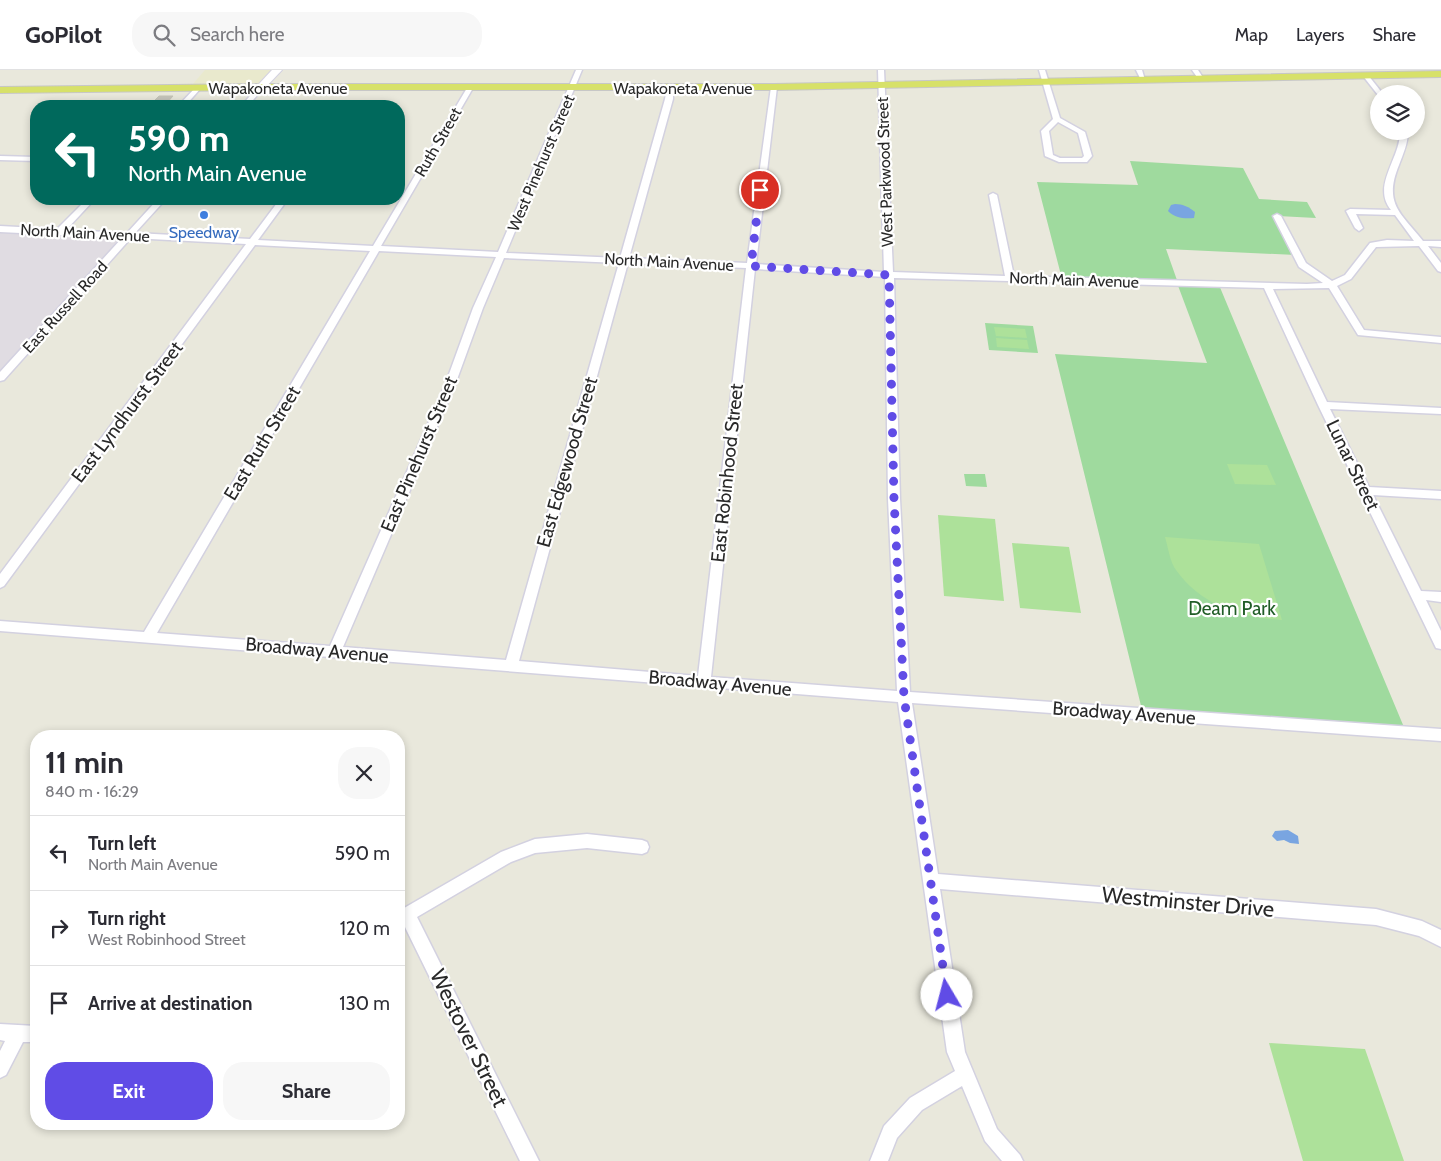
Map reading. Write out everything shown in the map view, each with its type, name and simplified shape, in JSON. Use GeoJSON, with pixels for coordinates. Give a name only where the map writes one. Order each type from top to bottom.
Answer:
{"type":"FeatureCollection","features":[{"type":"Feature","properties":{"kind":"main road"},"geometry":{"type":"LineString","coordinates":[[261,87],[277,70]]}},
{"type":"Feature","properties":{"kind":"main road"},"geometry":{"type":"LineString","coordinates":[[1366,76],[1441,74]]}},
{"type":"Feature","properties":{"kind":"main road","name":"Wapakoneta Avenue"},"geometry":{"type":"LineString","coordinates":[[0,90],[261,87],[774,87],[1046,81],[1141,75],[1366,76]]}},
{"type":"Feature","properties":{"kind":"street","name":"West Pinehurst Street"},"geometry":{"type":"LineString","coordinates":[[502,255],[579,70]]}},
{"type":"Feature","properties":{"kind":"street","name":"West Parkwood Street"},"geometry":{"type":"LineString","coordinates":[[881,70],[889,275],[894,499],[904,697],[956,1052],[964,1075],[991,1135],[1014,1161]]}},
{"type":"Feature","properties":{"kind":"street"},"geometry":{"type":"LineString","coordinates":[[1042,70],[1057,120],[1081,132],[1088,156],[1084,160],[1060,160],[1049,156],[1045,131],[1057,120]]}},
{"type":"Feature","properties":{"kind":"street"},"geometry":{"type":"LineString","coordinates":[[1366,76],[1373,85]]}},
{"type":"Feature","properties":{"kind":"street"},"geometry":{"type":"LineString","coordinates":[[249,100],[261,87]]}},
{"type":"Feature","properties":{"kind":"street","name":"East Robinhood Street"},"geometry":{"type":"LineString","coordinates":[[704,681],[751,266],[774,87]]}},
{"type":"Feature","properties":{"kind":"street"},"geometry":{"type":"LineString","coordinates":[[187,100],[198,88]]}},
{"type":"Feature","properties":{"kind":"street","name":"Ruth Street"},"geometry":{"type":"LineString","coordinates":[[405,200],[470,88]]}},
{"type":"Feature","properties":{"kind":"street","name":"East Edgewood Street"},"geometry":{"type":"LineString","coordinates":[[511,665],[669,99],[670,88]]}},
{"type":"Feature","properties":{"kind":"street"},"geometry":{"type":"LineString","coordinates":[[1403,140],[1390,174],[1386,193],[1395,213],[1422,243],[1441,269]]}},
{"type":"Feature","properties":{"kind":"street"},"geometry":{"type":"LineString","coordinates":[[0,158],[30,159]]}},
{"type":"Feature","properties":{"kind":"street"},"geometry":{"type":"LineString","coordinates":[[993,195],[1010,278]]}},
{"type":"Feature","properties":{"kind":"street"},"geometry":{"type":"LineString","coordinates":[[59,232],[85,205]]}},
{"type":"Feature","properties":{"kind":"street","name":"East Russell Road"},"geometry":{"type":"LineString","coordinates":[[0,378],[156,205]]}},
{"type":"Feature","properties":{"kind":"street","name":"East Lyndhurst Street"},"geometry":{"type":"LineString","coordinates":[[0,583],[280,205]]}},
{"type":"Feature","properties":{"kind":"street","name":"Ruth Street"},"geometry":{"type":"LineString","coordinates":[[377,248],[402,205]]}},
{"type":"Feature","properties":{"kind":"street"},"geometry":{"type":"LineString","coordinates":[[1359,228],[1350,211],[1395,213]]}},
{"type":"Feature","properties":{"kind":"street"},"geometry":{"type":"LineString","coordinates":[[1277,216],[1302,265],[1332,286],[1361,333],[1441,340]]}},
{"type":"Feature","properties":{"kind":"street","name":"North Main Avenue"},"geometry":{"type":"LineString","coordinates":[[0,229],[751,266],[889,275],[1267,286],[1332,286]]}},
{"type":"Feature","properties":{"kind":"street"},"geometry":{"type":"LineString","coordinates":[[1332,286],[1348,277],[1373,246],[1387,243],[1441,244]]}},
{"type":"Feature","properties":{"kind":"street","name":"East Ruth Street"},"geometry":{"type":"LineString","coordinates":[[147,638],[377,248]]}},
{"type":"Feature","properties":{"kind":"street","name":"East Pinehurst Street"},"geometry":{"type":"LineString","coordinates":[[334,652],[450,385],[478,308],[502,255]]}},
{"type":"Feature","properties":{"kind":"street","name":"Lunar Street"},"geometry":{"type":"LineString","coordinates":[[1267,286],[1323,405],[1441,644]]}},
{"type":"Feature","properties":{"kind":"street"},"geometry":{"type":"LineString","coordinates":[[1323,405],[1441,411]]}},
{"type":"Feature","properties":{"kind":"street"},"geometry":{"type":"LineString","coordinates":[[1365,491],[1441,495]]}},
{"type":"Feature","properties":{"kind":"street"},"geometry":{"type":"LineString","coordinates":[[1416,595],[1441,596]]}},
{"type":"Feature","properties":{"kind":"street","name":"Broadway Avenue"},"geometry":{"type":"LineString","coordinates":[[0,626],[904,697],[1441,735]]}},
{"type":"Feature","properties":{"kind":"street"},"geometry":{"type":"LineString","coordinates":[[405,916],[506,857],[536,846],[587,841],[642,847]]}},
{"type":"Feature","properties":{"kind":"street","name":"Westminster Drive"},"geometry":{"type":"LineString","coordinates":[[931,881],[1376,916],[1422,929],[1441,939]]}},
{"type":"Feature","properties":{"kind":"street","name":"Westover Street"},"geometry":{"type":"LineString","coordinates":[[405,921],[530,1161]]}},
{"type":"Feature","properties":{"kind":"street"},"geometry":{"type":"LineString","coordinates":[[0,1032],[30,1034]]}},
{"type":"Feature","properties":{"kind":"street"},"geometry":{"type":"LineString","coordinates":[[0,1069],[18,1034]]}},
{"type":"Feature","properties":{"kind":"street"},"geometry":{"type":"LineString","coordinates":[[878,1161],[890,1132],[916,1104],[964,1075]]}},
{"type":"Feature","properties":{"kind":"shaded area"},"geometry":{"type":"Polygon","coordinates":[[[205,70],[277,70],[261,87],[192,85],[205,70]]]}},
{"type":"Feature","properties":{"kind":"shaded area"},"geometry":{"type":"Polygon","coordinates":[[[0,229],[129,235],[0,378],[0,229]]]}},
{"type":"Feature","properties":{"kind":"green space","name":"Deam Park"},"geometry":{"type":"Polygon","coordinates":[[[1130,161],[1243,168],[1259,199],[1307,202],[1316,218],[1278,216],[1296,255],[1166,249],[1178,283],[1219,285],[1406,732],[1143,714],[1055,354],[1207,363],[1177,283],[1062,279],[1037,182],[1138,185],[1130,161]]]}},
{"type":"Feature","properties":{"kind":"green space"},"geometry":{"type":"Polygon","coordinates":[[[985,323],[1033,326],[1038,353],[989,350],[985,323]]]}},
{"type":"Feature","properties":{"kind":"green space"},"geometry":{"type":"Polygon","coordinates":[[[994,327],[1025,329],[1027,338],[996,336],[994,327]]]}},
{"type":"Feature","properties":{"kind":"green space"},"geometry":{"type":"Polygon","coordinates":[[[996,338],[1027,340],[1029,349],[997,347],[996,338]]]}},
{"type":"Feature","properties":{"kind":"green space"},"geometry":{"type":"Polygon","coordinates":[[[1227,464],[1267,465],[1276,485],[1235,484],[1227,464]]]}},
{"type":"Feature","properties":{"kind":"green space"},"geometry":{"type":"Polygon","coordinates":[[[964,474],[985,474],[987,487],[966,486],[964,474]]]}},
{"type":"Feature","properties":{"kind":"green space"},"geometry":{"type":"Polygon","coordinates":[[[938,515],[995,519],[1004,601],[944,596],[938,515]]]}},
{"type":"Feature","properties":{"kind":"green space"},"geometry":{"type":"Polygon","coordinates":[[[1165,537],[1259,544],[1282,620],[1237,613],[1210,601],[1197,592],[1174,567],[1165,537]]]}},
{"type":"Feature","properties":{"kind":"green space"},"geometry":{"type":"Polygon","coordinates":[[[1012,543],[1069,547],[1081,613],[1020,608],[1012,543]]]}},
{"type":"Feature","properties":{"kind":"green space"},"geometry":{"type":"Polygon","coordinates":[[[1269,1043],[1365,1049],[1404,1161],[1303,1161],[1269,1043]]]}},
{"type":"Feature","properties":{"kind":"water"},"geometry":{"type":"Polygon","coordinates":[[[1171,205],[1183,205],[1193,210],[1195,212],[1194,218],[1180,218],[1168,211],[1171,205]]]}},
{"type":"Feature","properties":{"kind":"water"},"geometry":{"type":"Polygon","coordinates":[[[1288,830],[1298,836],[1299,844],[1284,840],[1277,841],[1272,836],[1275,831],[1288,830]]]}},
{"type":"Feature","properties":{"kind":"building"},"geometry":{"type":"Polygon","coordinates":[[[159,96],[173,96],[169,100],[155,100],[159,96]]]}},
{"type":"Feature","properties":{"kind":"place","name":"Speedway"},"geometry":{"type":"Point","coordinates":[204,215]}},
{"type":"Feature","properties":{"kind":"route"},"geometry":{"type":"LineString","coordinates":[[760,190],[751,266],[889,275],[889,359],[899,625],[904,697],[947,995]]}}]}
